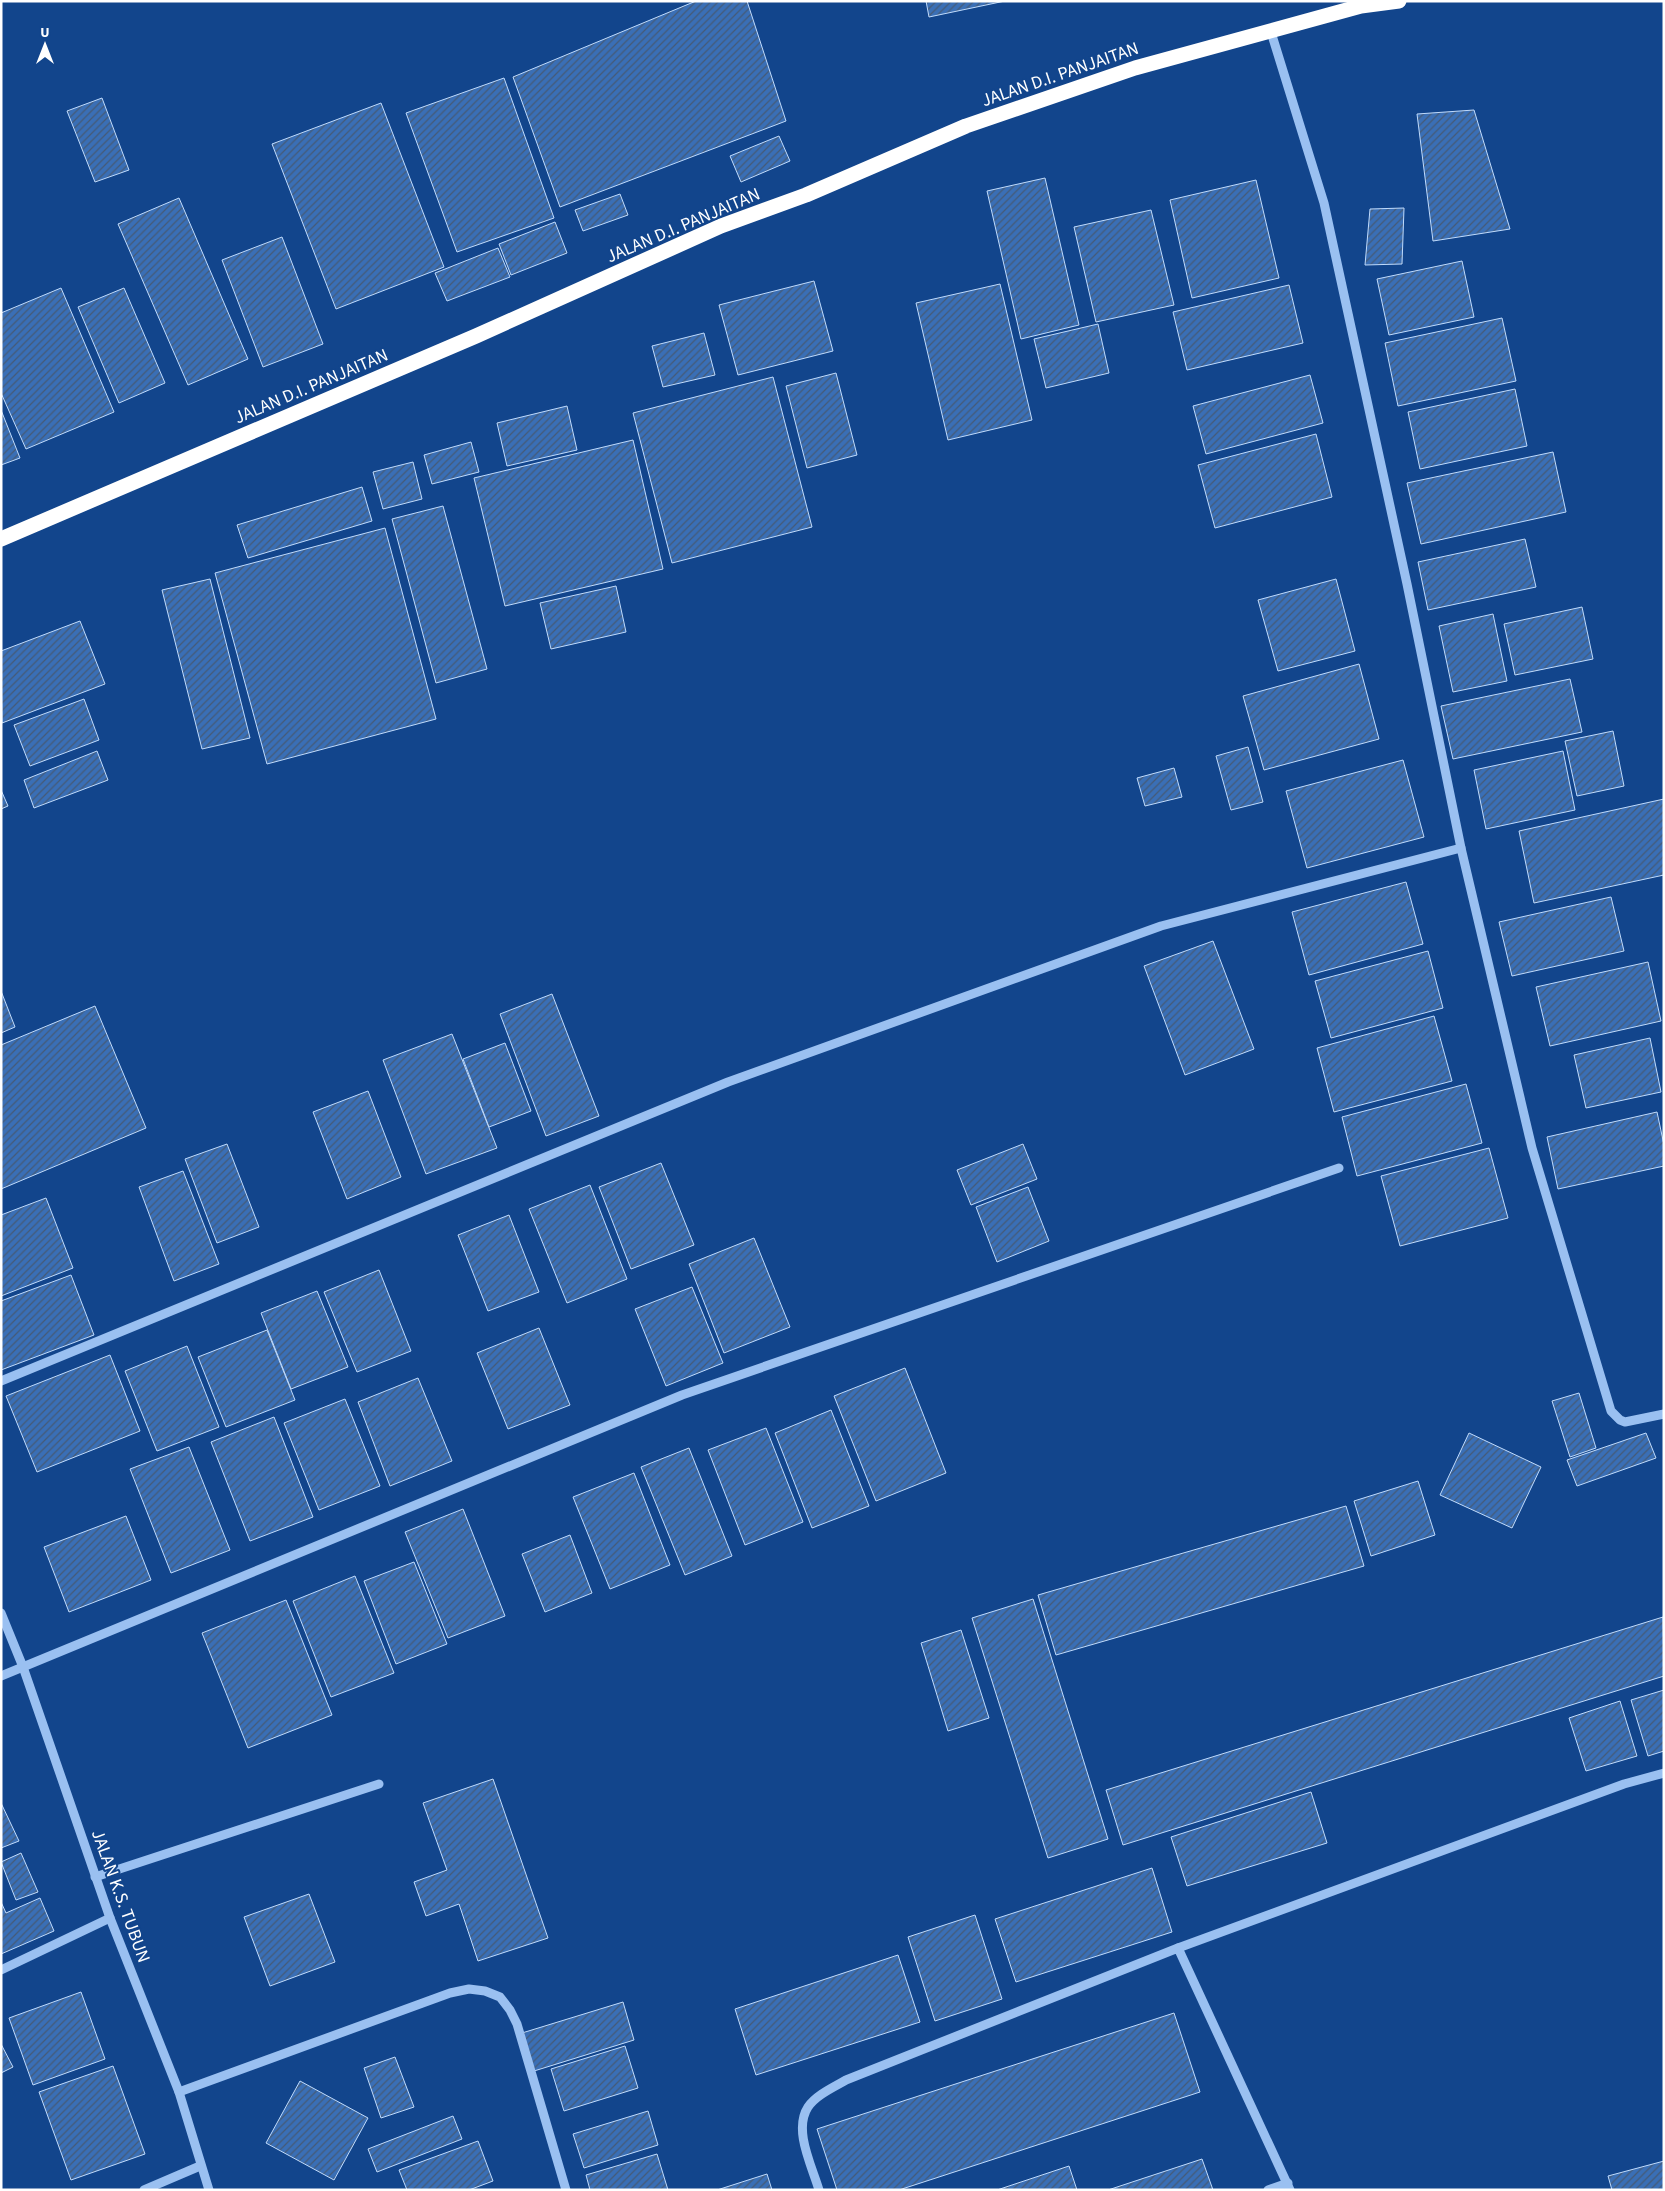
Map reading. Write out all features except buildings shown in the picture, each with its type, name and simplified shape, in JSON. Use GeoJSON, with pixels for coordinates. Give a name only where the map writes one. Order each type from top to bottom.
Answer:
{"type":"FeatureCollection","features":[{"type":"Feature","properties":{"kind":"highway","name":"JALAN D.I. PANJAITAN"},"geometry":{"type":"LineString","coordinates":[[1,540],[476,336],[721,226],[806,195],[966,126],[1135,68],[1271,32],[1360,4],[1399,1]]}},
{"type":"Feature","properties":{"kind":"street"},"geometry":{"type":"LineString","coordinates":[[1271,32],[1324,204],[1407,584],[1460,848],[1532,1148],[1612,1411],[1620,1420],[1625,1422],[1664,1414]]}},
{"type":"Feature","properties":{"kind":"street"},"geometry":{"type":"LineString","coordinates":[[1,1381],[728,1082],[1161,926],[1460,848]]}},
{"type":"Feature","properties":{"kind":"street"},"geometry":{"type":"LineString","coordinates":[[1,1676],[682,1395],[1339,1168]]}},
{"type":"Feature","properties":{"kind":"street","name":"JALAN K.S. TUBUN"},"geometry":{"type":"LineString","coordinates":[[1,1613],[23,1667],[110,1918],[179,2092],[208,2190]]}},
{"type":"Feature","properties":{"kind":"street"},"geometry":{"type":"LineString","coordinates":[[819,2190],[804,2140],[802,2120],[808,2106],[818,2097],[846,2080],[1178,1948],[1615,1787],[1664,1773]]}},
{"type":"Feature","properties":{"kind":"street"},"geometry":{"type":"LineString","coordinates":[[95,1877],[379,1784]]}},
{"type":"Feature","properties":{"kind":"street"},"geometry":{"type":"LineString","coordinates":[[1,1970],[110,1918]]}},
{"type":"Feature","properties":{"kind":"street"},"geometry":{"type":"LineString","coordinates":[[1178,1948],[1289,2186],[1268,2190]]}},
{"type":"Feature","properties":{"kind":"street"},"geometry":{"type":"LineString","coordinates":[[179,2092],[450,1993],[469,1989],[485,1991],[500,1997],[517,2024],[566,2190]]}},
{"type":"Feature","properties":{"kind":"street"},"geometry":{"type":"LineString","coordinates":[[144,2190],[200,2166]]}}]}
